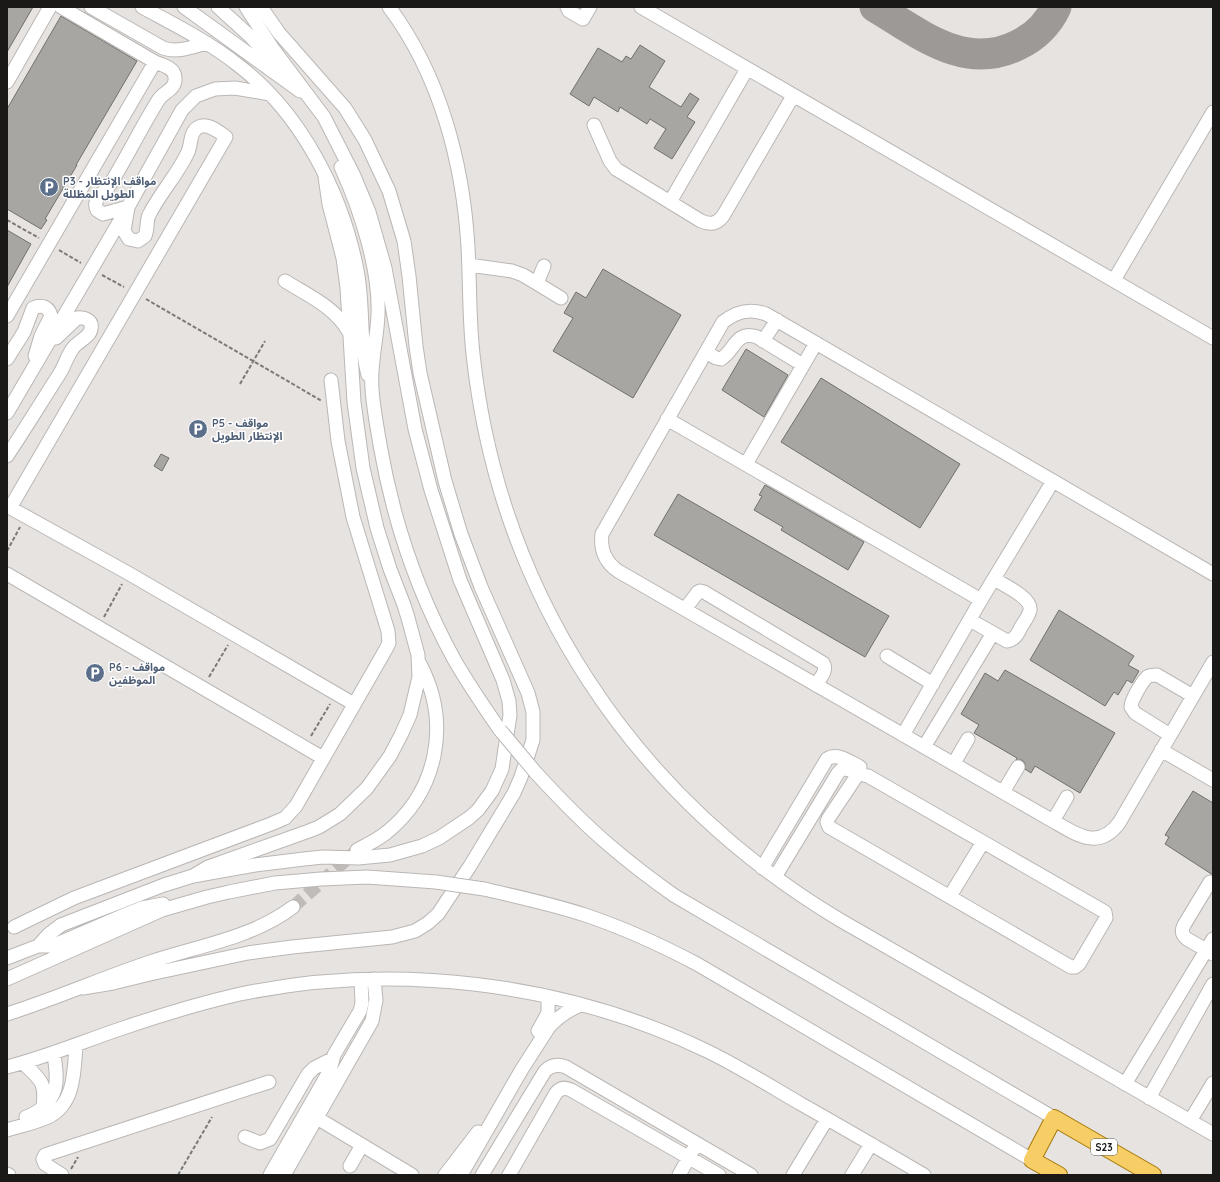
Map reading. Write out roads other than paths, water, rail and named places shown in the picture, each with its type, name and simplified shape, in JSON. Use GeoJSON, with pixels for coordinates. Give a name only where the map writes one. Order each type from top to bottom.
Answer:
{"type":"FeatureCollection","features":[{"type":"Feature","properties":{"kind":"main road"},"geometry":{"type":"LineString","coordinates":[[1054,1118],[1032,1160],[1059,1175]]}},
{"type":"Feature","properties":{"kind":"main road","name":"S23"},"geometry":{"type":"LineString","coordinates":[[1054,1118],[1153,1175]]}},
{"type":"Feature","properties":{"kind":"street"},"geometry":{"type":"LineString","coordinates":[[7,82],[50,7]]}},
{"type":"Feature","properties":{"kind":"street"},"geometry":{"type":"LineString","coordinates":[[61,7],[155,62],[172,70],[176,79],[172,87],[160,98],[110,184],[95,203],[97,210],[103,214],[128,207]]}},
{"type":"Feature","properties":{"kind":"street"},"geometry":{"type":"LineString","coordinates":[[91,7],[163,48],[170,50],[185,49],[207,43]]}},
{"type":"Feature","properties":{"kind":"street"},"geometry":{"type":"LineString","coordinates":[[142,7],[207,43],[238,64],[270,94],[309,145],[338,203],[356,264],[361,294],[363,351],[365,364],[372,388],[385,470],[394,510],[415,574],[437,625],[455,661],[500,730],[536,773],[571,810],[608,845],[675,896],[1054,1118]]}},
{"type":"Feature","properties":{"kind":"street"},"geometry":{"type":"LineString","coordinates":[[184,7],[300,91]]}},
{"type":"Feature","properties":{"kind":"street"},"geometry":{"type":"LineString","coordinates":[[218,7],[255,42],[300,91],[324,131],[344,174],[371,252],[377,291],[378,314],[372,388]]}},
{"type":"Feature","properties":{"kind":"street"},"geometry":{"type":"LineString","coordinates":[[38,946],[48,935],[61,925],[164,885],[193,876],[255,865],[309,858],[358,858],[390,855],[422,846],[439,838],[469,818],[478,810],[498,780],[504,762],[510,715],[509,701],[503,680],[460,580],[431,490],[415,429],[385,268],[375,231],[364,200],[346,158],[320,110],[274,49],[246,7]]}},
{"type":"Feature","properties":{"kind":"street"},"geometry":{"type":"LineString","coordinates":[[83,988],[113,983],[248,953],[392,937],[408,934],[422,927],[433,919],[442,909],[514,793],[533,740],[533,717],[528,694],[480,587],[461,534],[445,481],[420,373],[405,247],[400,224],[389,191],[365,140],[345,108],[279,33],[260,7]]}},
{"type":"Feature","properties":{"kind":"street"},"geometry":{"type":"LineString","coordinates":[[389,7],[399,20],[427,72],[450,134],[459,171],[469,265],[470,318],[473,354],[490,453],[505,505],[520,549],[548,610],[564,640],[595,689],[638,748],[687,802],[722,835],[762,868],[799,894],[840,920],[1213,1134]]}},
{"type":"Feature","properties":{"kind":"street"},"geometry":{"type":"LineString","coordinates":[[568,7],[569,11],[583,19],[590,7]]}},
{"type":"Feature","properties":{"kind":"street"},"geometry":{"type":"LineString","coordinates":[[641,7],[1213,338]]}},
{"type":"Feature","properties":{"kind":"street"},"geometry":{"type":"LineString","coordinates":[[7,316],[155,62]]}},
{"type":"Feature","properties":{"kind":"street"},"geometry":{"type":"LineString","coordinates":[[670,202],[748,69]]}},
{"type":"Feature","properties":{"kind":"street"},"geometry":{"type":"LineString","coordinates":[[7,413],[128,207],[177,119],[189,102],[205,92],[225,88],[270,94]]}},
{"type":"Feature","properties":{"kind":"street"},"geometry":{"type":"LineString","coordinates":[[594,125],[612,165],[620,172],[705,223],[713,224],[720,219],[793,96]]}},
{"type":"Feature","properties":{"kind":"street"},"geometry":{"type":"LineString","coordinates":[[1114,280],[1213,112]]}},
{"type":"Feature","properties":{"kind":"street"},"geometry":{"type":"LineString","coordinates":[[128,207],[124,231],[129,239],[138,241],[145,236],[148,217],[188,152],[193,132],[201,126],[206,126],[211,127],[226,136],[8,507],[128,573],[354,704]]}},
{"type":"Feature","properties":{"kind":"street"},"geometry":{"type":"LineString","coordinates":[[325,177],[332,217],[345,273],[356,424],[363,468],[377,528],[404,605],[419,660],[432,690],[435,706],[437,738],[431,770],[420,794],[408,812],[385,834],[357,850]]}},
{"type":"Feature","properties":{"kind":"street"},"geometry":{"type":"LineString","coordinates":[[469,265],[517,273],[528,277],[561,298]]}},
{"type":"Feature","properties":{"kind":"street"},"geometry":{"type":"LineString","coordinates":[[537,283],[544,266]]}},
{"type":"Feature","properties":{"kind":"street"},"geometry":{"type":"LineString","coordinates":[[285,281],[333,312],[340,318],[349,332]]}},
{"type":"Feature","properties":{"kind":"street"},"geometry":{"type":"LineString","coordinates":[[7,359],[24,332],[33,308],[42,306],[50,311],[51,316],[38,345],[34,366]]}},
{"type":"Feature","properties":{"kind":"street"},"geometry":{"type":"LineString","coordinates":[[1213,574],[777,320],[758,311],[748,310],[739,312],[724,322],[602,534],[601,543],[602,551],[611,566],[1053,821],[1086,838],[1098,838],[1110,833],[1118,823],[1213,662]]}},
{"type":"Feature","properties":{"kind":"street"},"geometry":{"type":"LineString","coordinates":[[7,456],[63,367],[72,349],[89,334],[91,325],[89,321],[86,318],[77,318],[46,347]]}},
{"type":"Feature","properties":{"kind":"street"},"geometry":{"type":"LineString","coordinates":[[764,341],[777,320]]}},
{"type":"Feature","properties":{"kind":"street"},"geometry":{"type":"LineString","coordinates":[[706,352],[716,358],[721,359],[737,341],[743,337],[754,336],[803,366]]}},
{"type":"Feature","properties":{"kind":"street"},"geometry":{"type":"LineString","coordinates":[[746,464],[816,343]]}},
{"type":"Feature","properties":{"kind":"street"},"geometry":{"type":"LineString","coordinates":[[14,927],[74,898],[278,822],[285,818],[296,806],[389,644],[386,624],[353,517],[338,441],[331,380]]}},
{"type":"Feature","properties":{"kind":"street"},"geometry":{"type":"LineString","coordinates":[[667,419],[981,600]]}},
{"type":"Feature","properties":{"kind":"street"},"geometry":{"type":"LineString","coordinates":[[903,735],[1052,481]]}},
{"type":"Feature","properties":{"kind":"street"},"geometry":{"type":"LineString","coordinates":[[7,574],[202,689],[323,758]]}},
{"type":"Feature","properties":{"kind":"street"},"geometry":{"type":"LineString","coordinates":[[970,620],[1007,640],[1013,639],[1029,613],[1030,607],[1025,598],[994,579]]}},
{"type":"Feature","properties":{"kind":"street"},"geometry":{"type":"LineString","coordinates":[[685,609],[698,592],[704,592],[824,663],[826,668],[816,685]]}},
{"type":"Feature","properties":{"kind":"street"},"geometry":{"type":"LineString","coordinates":[[924,747],[993,633]]}},
{"type":"Feature","properties":{"kind":"street"},"geometry":{"type":"LineString","coordinates":[[888,656],[933,684]]}},
{"type":"Feature","properties":{"kind":"street"},"geometry":{"type":"LineString","coordinates":[[193,876],[208,867],[320,827],[340,814],[375,778],[390,756],[401,735],[410,715],[415,698],[419,677],[419,660]]}},
{"type":"Feature","properties":{"kind":"street"},"geometry":{"type":"LineString","coordinates":[[1170,735],[1135,713],[1131,707],[1132,700],[1144,681],[1153,675],[1157,675],[1193,696]]}},
{"type":"Feature","properties":{"kind":"street"},"geometry":{"type":"LineString","coordinates":[[954,764],[968,739]]}},
{"type":"Feature","properties":{"kind":"street"},"geometry":{"type":"LineString","coordinates":[[1162,750],[1213,780]]}},
{"type":"Feature","properties":{"kind":"street"},"geometry":{"type":"LineString","coordinates":[[762,868],[827,759],[835,756],[863,769],[863,775],[828,819],[827,822],[829,826],[1071,966],[1078,966],[1106,918],[1105,912],[863,775],[845,768],[840,771],[775,877]]}},
{"type":"Feature","properties":{"kind":"street"},"geometry":{"type":"LineString","coordinates":[[1003,792],[1018,767]]}},
{"type":"Feature","properties":{"kind":"street"},"geometry":{"type":"LineString","coordinates":[[1053,821],[1067,796]]}},
{"type":"Feature","properties":{"kind":"street"},"geometry":{"type":"LineString","coordinates":[[950,896],[983,842]]}},
{"type":"Feature","properties":{"kind":"street"},"geometry":{"type":"LineString","coordinates":[[7,979],[162,910],[207,897],[252,887],[313,879],[367,878],[436,882],[484,889],[585,915],[661,945],[703,967],[1032,1160]]}},
{"type":"Feature","properties":{"kind":"street"},"geometry":{"type":"LineString","coordinates":[[1210,882],[1184,925],[1182,931],[1187,939],[1210,952]]}},
{"type":"Feature","properties":{"kind":"street"},"geometry":{"type":"LineString","coordinates":[[7,958],[38,946],[52,946],[129,912],[170,903],[184,903]]}},
{"type":"Feature","properties":{"kind":"street"},"geometry":{"type":"LineString","coordinates":[[7,1014],[83,988],[107,976],[253,930],[271,922],[293,907]]}},
{"type":"Feature","properties":{"kind":"street"},"geometry":{"type":"LineString","coordinates":[[1125,1084],[1210,952],[1213,939]]}},
{"type":"Feature","properties":{"kind":"street"},"geometry":{"type":"LineString","coordinates":[[284,1175],[372,1021],[376,1000],[374,979]]}},
{"type":"Feature","properties":{"kind":"street"},"geometry":{"type":"LineString","coordinates":[[7,1067],[54,1054],[122,1028],[216,1000],[288,986],[374,979],[455,982],[548,997],[581,1005],[634,1021],[671,1035],[741,1068],[924,1175]]}},
{"type":"Feature","properties":{"kind":"street"},"geometry":{"type":"LineString","coordinates":[[270,1175],[330,1070],[332,1059],[360,1011],[362,1003],[361,980]]}},
{"type":"Feature","properties":{"kind":"street"},"geometry":{"type":"LineString","coordinates":[[1149,1098],[1213,984]]}},
{"type":"Feature","properties":{"kind":"street"},"geometry":{"type":"LineString","coordinates":[[445,1175],[489,1115],[544,1021],[548,1008],[548,997]]}},
{"type":"Feature","properties":{"kind":"street"},"geometry":{"type":"LineString","coordinates":[[461,1175],[522,1069],[549,1027],[566,1011],[581,1005]]}},
{"type":"Feature","properties":{"kind":"street"},"geometry":{"type":"LineString","coordinates":[[7,1130],[46,1118],[53,1114],[62,1105],[69,1095],[72,1087],[76,1046]]}},
{"type":"Feature","properties":{"kind":"street"},"geometry":{"type":"LineString","coordinates":[[7,1123],[31,1116],[43,1108],[52,1096],[56,1081],[54,1054]]}},
{"type":"Feature","properties":{"kind":"street"},"geometry":{"type":"LineString","coordinates":[[245,1137],[260,1143],[270,1139],[310,1072],[332,1059]]}},
{"type":"Feature","properties":{"kind":"street"},"geometry":{"type":"LineString","coordinates":[[23,1063],[38,1077],[42,1084],[44,1094],[43,1108]]}},
{"type":"Feature","properties":{"kind":"street"},"geometry":{"type":"LineString","coordinates":[[482,1175],[543,1074],[548,1068],[556,1065],[566,1067],[751,1175]]}},
{"type":"Feature","properties":{"kind":"street"},"geometry":{"type":"LineString","coordinates":[[66,1172],[45,1164],[43,1159],[44,1156],[48,1153],[81,1144],[269,1082]]}},
{"type":"Feature","properties":{"kind":"street"},"geometry":{"type":"LineString","coordinates":[[1190,1121],[1213,1083]]}},
{"type":"Feature","properties":{"kind":"street"},"geometry":{"type":"LineString","coordinates":[[509,1175],[556,1093],[566,1088],[578,1093],[719,1175]]}},
{"type":"Feature","properties":{"kind":"street"},"geometry":{"type":"LineString","coordinates":[[317,1118],[412,1175]]}},
{"type":"Feature","properties":{"kind":"street"},"geometry":{"type":"LineString","coordinates":[[793,1175],[827,1119]]}},
{"type":"Feature","properties":{"kind":"street"},"geometry":{"type":"LineString","coordinates":[[679,1175],[697,1144]]}},
{"type":"Feature","properties":{"kind":"street"},"geometry":{"type":"LineString","coordinates":[[852,1175],[871,1144]]}},
{"type":"Feature","properties":{"kind":"street"},"geometry":{"type":"LineString","coordinates":[[350,1166],[362,1145]]}},
{"type":"Feature","properties":{"kind":"tunnel"},"geometry":{"type":"LineString","coordinates":[[293,907],[355,852]]}},
{"type":"Feature","properties":{"kind":"place","name":"P3 - مواقف الإنتظار الطويل المظللة"},"geometry":{"type":"Point","coordinates":[49,187]}},
{"type":"Feature","properties":{"kind":"place","name":"P5 - مواقف الإنتظار الطويل"},"geometry":{"type":"Point","coordinates":[198,429]}},
{"type":"Feature","properties":{"kind":"place","name":"P6 - مواقف الموظفين"},"geometry":{"type":"Point","coordinates":[95,673]}}]}
